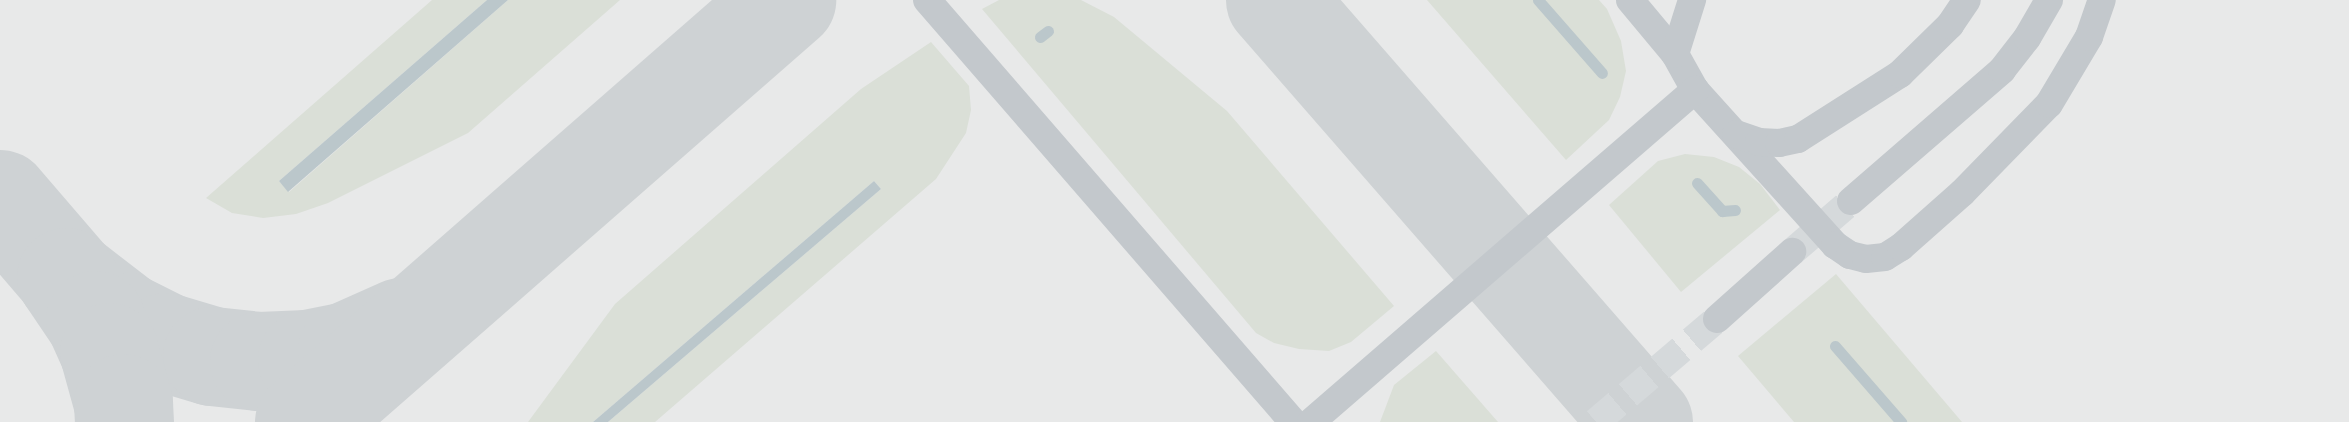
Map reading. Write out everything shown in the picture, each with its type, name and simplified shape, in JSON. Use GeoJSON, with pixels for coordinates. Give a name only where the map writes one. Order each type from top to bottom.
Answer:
{"type":"FeatureCollection","features":[{"type":"Feature","properties":{"kind":"lane"},"geometry":{"type":"LineString","coordinates":[[927,0],[1293,422]]}},
{"type":"Feature","properties":{"kind":"lane"},"geometry":{"type":"LineString","coordinates":[[1630,0],[1675,54],[1694,90],[1835,245],[1850,255],[1866,259],[1885,257],[1901,247],[1962,193],[2049,104],[2089,38],[2102,0]]}},
{"type":"Feature","properties":{"kind":"lane"},"geometry":{"type":"LineString","coordinates":[[1675,54],[1692,0]]}},
{"type":"Feature","properties":{"kind":"lane"},"geometry":{"type":"LineString","coordinates":[[1736,134],[1759,142],[1778,143],[1798,139],[1900,74],[1950,25],[1968,0]]}},
{"type":"Feature","properties":{"kind":"lane"},"geometry":{"type":"LineString","coordinates":[[1851,201],[2002,70],[2027,38],[2048,0]]}},
{"type":"Feature","properties":{"kind":"lane"},"geometry":{"type":"LineString","coordinates":[[1311,422],[1694,90]]}},
{"type":"Feature","properties":{"kind":"lane"},"geometry":{"type":"LineString","coordinates":[[1717,319],[1792,252]]}},
{"type":"Feature","properties":{"kind":"shaded area"},"geometry":{"type":"Polygon","coordinates":[[[0,0],[2349,0],[2349,422],[0,422],[0,0]]]}},
{"type":"Feature","properties":{"kind":"shaded area"},"geometry":{"type":"Polygon","coordinates":[[[432,0],[487,0],[279,181],[289,192],[508,0],[620,0],[468,133],[328,203],[296,214],[263,218],[232,213],[206,198],[432,0]]]}},
{"type":"Feature","properties":{"kind":"shaded area"},"geometry":{"type":"Polygon","coordinates":[[[487,0],[508,0],[288,192],[279,181],[487,0]]]}},
{"type":"Feature","properties":{"kind":"shaded area"},"geometry":{"type":"Polygon","coordinates":[[[999,0],[1081,0],[1114,17],[1227,111],[1394,306],[1351,342],[1329,351],[1299,349],[1274,343],[1256,333],[982,9],[999,0]]]}},
{"type":"Feature","properties":{"kind":"shaded area"},"geometry":{"type":"Polygon","coordinates":[[[1427,0],[1599,0],[1607,9],[1621,41],[1626,71],[1620,97],[1609,120],[1566,160],[1427,0]]]}},
{"type":"Feature","properties":{"kind":"shaded area"},"geometry":{"type":"Polygon","coordinates":[[[931,42],[969,86],[971,110],[966,133],[936,179],[655,422],[608,422],[881,189],[874,181],[593,422],[528,422],[615,304],[861,89],[931,42]]]}},
{"type":"Feature","properties":{"kind":"shaded area"},"geometry":{"type":"Polygon","coordinates":[[[1685,154],[1714,157],[1739,167],[1760,184],[1780,210],[1681,292],[1609,205],[1658,161],[1685,154]]]}},
{"type":"Feature","properties":{"kind":"shaded area"},"geometry":{"type":"Polygon","coordinates":[[[874,181],[881,189],[608,422],[593,422],[874,181]]]}},
{"type":"Feature","properties":{"kind":"shaded area"},"geometry":{"type":"Polygon","coordinates":[[[1836,274],[1962,422],[1794,422],[1738,356],[1836,274]]]}},
{"type":"Feature","properties":{"kind":"shaded area"},"geometry":{"type":"Polygon","coordinates":[[[1436,351],[1498,422],[1380,422],[1394,385],[1436,351]]]}},
{"type":"Feature","properties":{"kind":"waterway"},"geometry":{"type":"LineString","coordinates":[[1538,0],[1602,73]]}},
{"type":"Feature","properties":{"kind":"waterway"},"geometry":{"type":"LineString","coordinates":[[1040,37],[1048,31]]}},
{"type":"Feature","properties":{"kind":"waterway"},"geometry":{"type":"LineString","coordinates":[[1697,183],[1722,211],[1735,210]]}},
{"type":"Feature","properties":{"kind":"waterway"},"geometry":{"type":"LineString","coordinates":[[1835,346],[1901,422]]}},
{"type":"Feature","properties":{"kind":"taxiway"},"geometry":{"type":"LineString","coordinates":[[304,422],[786,0]]}},
{"type":"Feature","properties":{"kind":"taxiway"},"geometry":{"type":"LineString","coordinates":[[1275,0],[1643,422]]}},
{"type":"Feature","properties":{"kind":"taxiway"},"geometry":{"type":"LineString","coordinates":[[0,199],[111,328]]}},
{"type":"Feature","properties":{"kind":"taxiway"},"geometry":{"type":"LineString","coordinates":[[66,277],[123,321],[165,342],[212,356],[259,361],[307,359],[347,351],[401,327]]}},
{"type":"Feature","properties":{"kind":"taxiway"},"geometry":{"type":"LineString","coordinates":[[66,277],[95,320],[109,352],[123,403],[124,422]]}},
{"type":"Feature","properties":{"kind":"tunnel"},"geometry":{"type":"LineString","coordinates":[[1792,252],[1851,201]]}},
{"type":"Feature","properties":{"kind":"tunnel"},"geometry":{"type":"LineString","coordinates":[[1596,422],[1717,319]]}}]}
